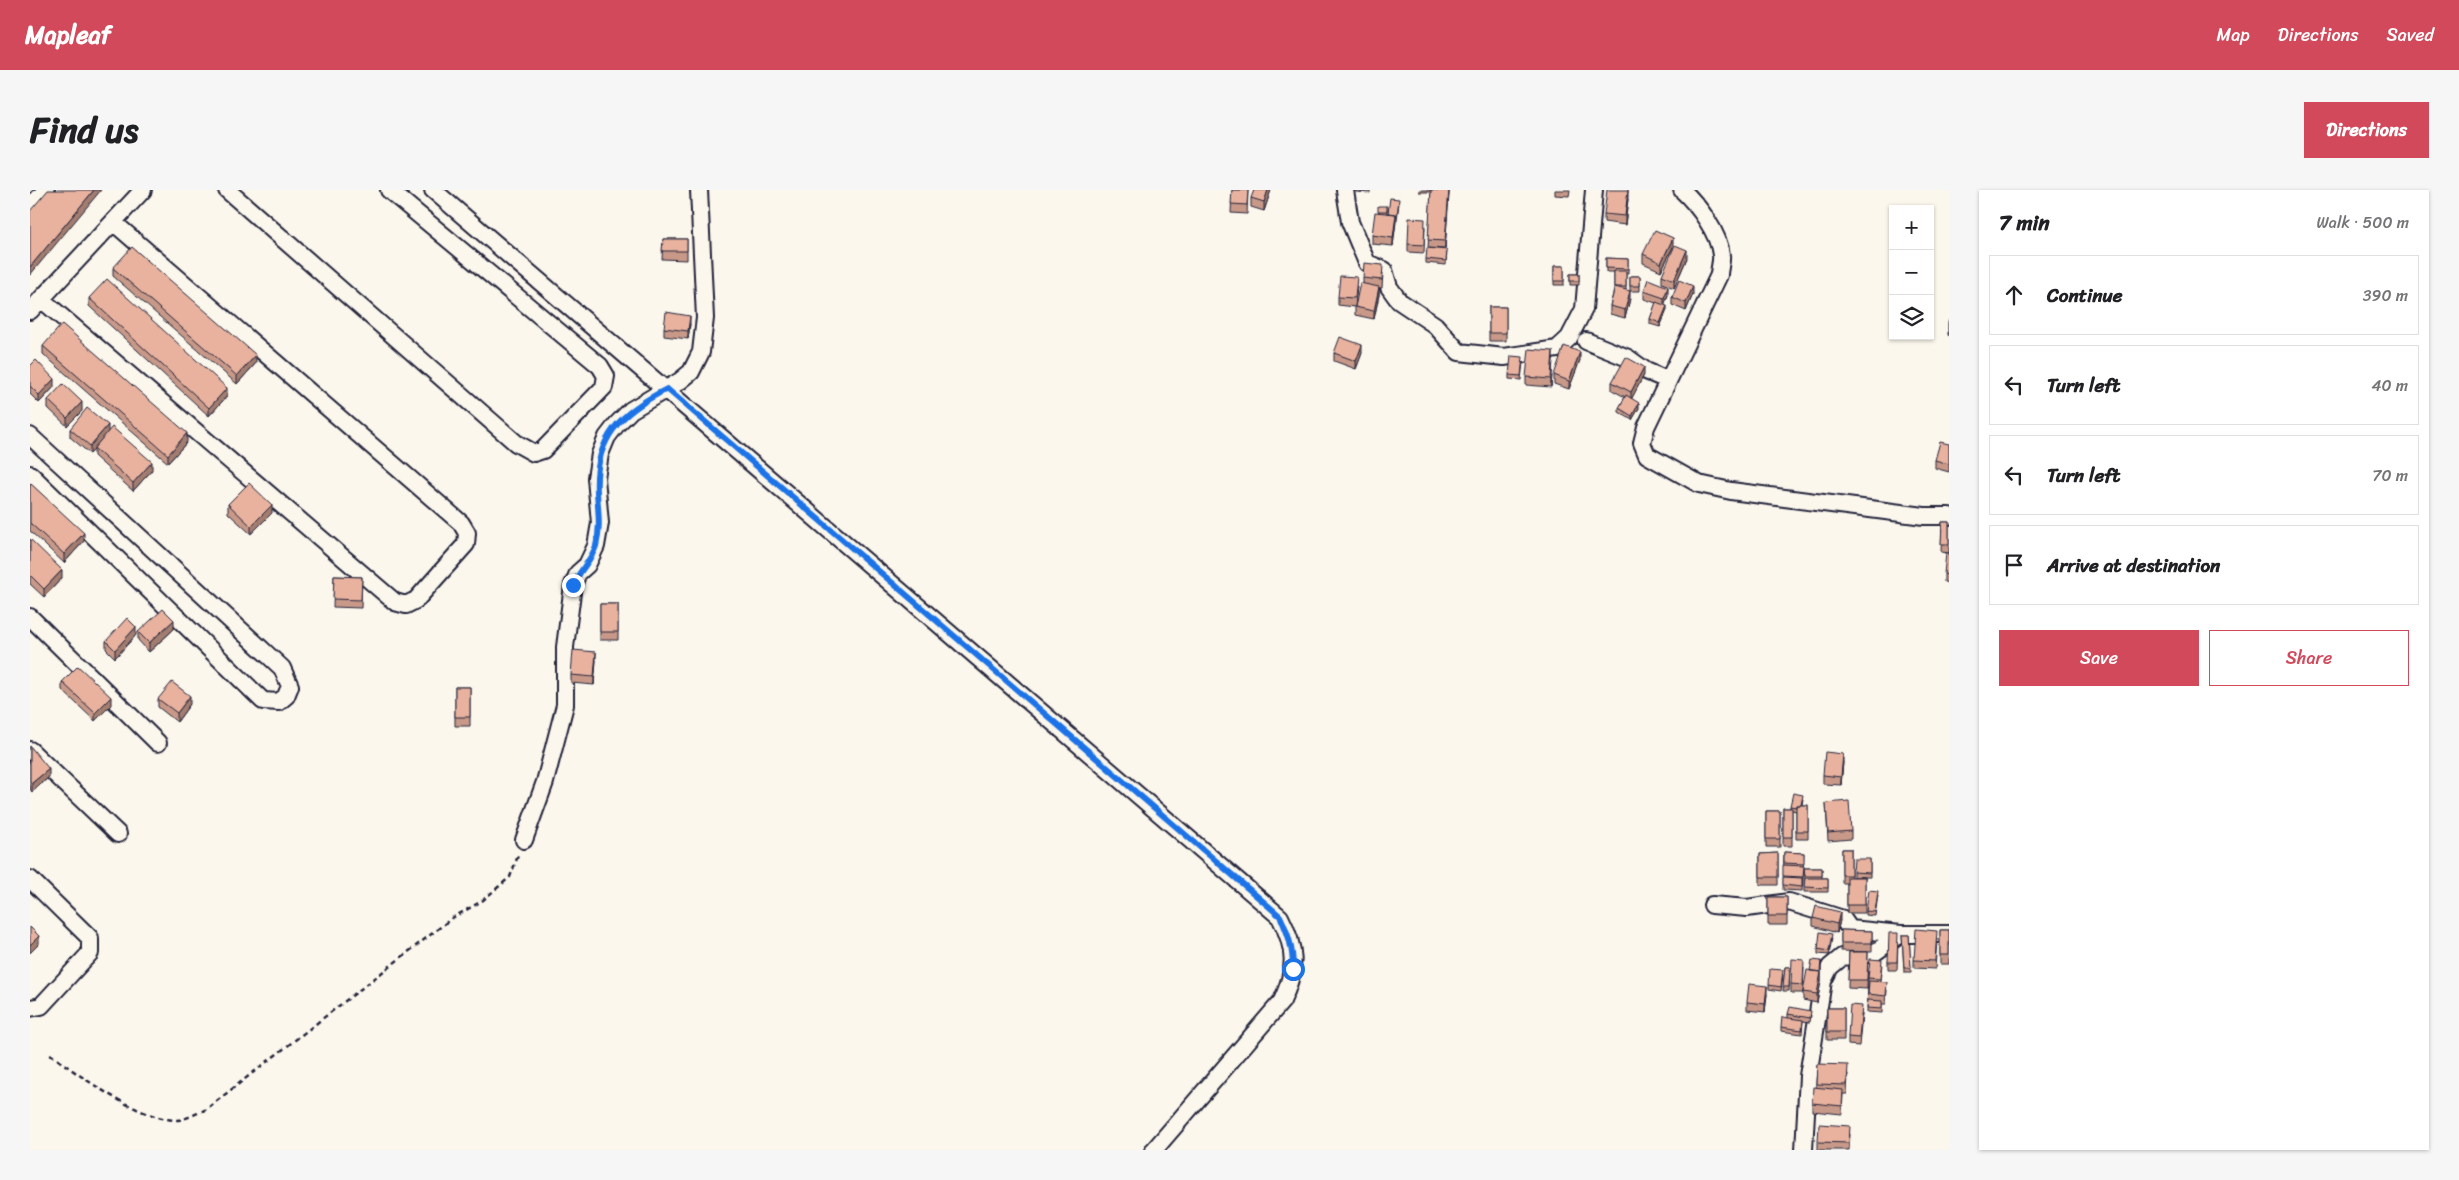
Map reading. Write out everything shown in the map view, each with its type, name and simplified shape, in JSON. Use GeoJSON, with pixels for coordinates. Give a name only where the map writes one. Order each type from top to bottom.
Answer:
{"type":"FeatureCollection","features":[{"type":"Feature","properties":{"kind":"street"},"geometry":{"type":"LineString","coordinates":[[30,207],[46,190]]}},
{"type":"Feature","properties":{"kind":"street"},"geometry":{"type":"LineString","coordinates":[[30,311],[143,190]]}},
{"type":"Feature","properties":{"kind":"street"},"geometry":{"type":"LineString","coordinates":[[227,190],[516,443],[534,453],[543,450],[604,387],[606,376],[600,366],[390,190]]}},
{"type":"Feature","properties":{"kind":"street"},"geometry":{"type":"LineString","coordinates":[[433,190],[1280,916],[1289,935],[1293,951],[1291,978],[1282,1001],[1154,1150]]}},
{"type":"Feature","properties":{"kind":"street"},"geometry":{"type":"LineString","coordinates":[[524,840],[545,782],[564,705],[565,647],[573,585],[578,573],[587,565],[596,546],[600,523],[596,478],[600,454],[607,437],[631,410],[692,372],[701,352],[705,318],[699,190]]}},
{"type":"Feature","properties":{"kind":"street"},"geometry":{"type":"LineString","coordinates":[[1345,190],[1350,222],[1367,263],[1384,270],[1390,288],[1399,300],[1435,325],[1458,352],[1504,357],[1557,349],[1569,338],[1584,308],[1594,190]]}},
{"type":"Feature","properties":{"kind":"street"},"geometry":{"type":"LineString","coordinates":[[1682,190],[1715,235],[1721,255],[1719,275],[1646,427],[1642,443],[1648,455],[1699,484],[1731,491],[1924,516],[1949,516]]}},
{"type":"Feature","properties":{"kind":"street"},"geometry":{"type":"LineString","coordinates":[[41,299],[395,602],[406,605],[416,600],[466,544],[467,534],[461,523],[113,222]]}},
{"type":"Feature","properties":{"kind":"street"},"geometry":{"type":"LineString","coordinates":[[1586,341],[1628,358],[1646,371],[1667,380]]}},
{"type":"Feature","properties":{"kind":"street"},"geometry":{"type":"LineString","coordinates":[[30,436],[282,668],[290,686],[286,696],[279,702],[269,703],[263,700],[30,474]]}},
{"type":"Feature","properties":{"kind":"street"},"geometry":{"type":"LineString","coordinates":[[30,617],[158,743]]}},
{"type":"Feature","properties":{"kind":"street"},"geometry":{"type":"LineString","coordinates":[[30,750],[118,834]]}},
{"type":"Feature","properties":{"kind":"street"},"geometry":{"type":"LineString","coordinates":[[30,879],[90,938],[92,946],[90,953],[41,1006],[30,1008]]}},
{"type":"Feature","properties":{"kind":"street"},"geometry":{"type":"LineString","coordinates":[[1712,905],[1747,908],[1789,902],[1843,919],[1850,929],[1901,934],[1949,934]]}},
{"type":"Feature","properties":{"kind":"street"},"geometry":{"type":"LineString","coordinates":[[1804,1150],[1808,1076],[1823,981],[1830,967],[1842,957],[1874,953],[1901,934]]}},
{"type":"Feature","properties":{"kind":"path"},"geometry":{"type":"LineString","coordinates":[[50,1054],[90,1083],[153,1115],[178,1120],[206,1110],[452,918],[482,901],[510,877],[524,840]]}},
{"type":"Feature","properties":{"kind":"building"},"geometry":{"type":"Polygon","coordinates":[[[48,190],[94,190],[30,267],[30,211],[48,190]]]}},
{"type":"Feature","properties":{"kind":"building"},"geometry":{"type":"Polygon","coordinates":[[[1232,190],[1248,190],[1247,205],[1231,204],[1232,190]]]}},
{"type":"Feature","properties":{"kind":"building"},"geometry":{"type":"Polygon","coordinates":[[[1254,190],[1268,190],[1264,202],[1251,198],[1254,190]]]}},
{"type":"Feature","properties":{"kind":"building"},"geometry":{"type":"Polygon","coordinates":[[[1431,190],[1449,190],[1445,241],[1428,240],[1431,190]]]}},
{"type":"Feature","properties":{"kind":"building"},"geometry":{"type":"Polygon","coordinates":[[[1607,190],[1628,190],[1625,216],[1604,214],[1607,190]]]}},
{"type":"Feature","properties":{"kind":"building"},"geometry":{"type":"Polygon","coordinates":[[[1390,198],[1399,199],[1397,216],[1396,214],[1388,213],[1390,198]]]}},
{"type":"Feature","properties":{"kind":"building"},"geometry":{"type":"Polygon","coordinates":[[[1378,206],[1387,206],[1387,211],[1378,211],[1378,206]]]}},
{"type":"Feature","properties":{"kind":"building"},"geometry":{"type":"Polygon","coordinates":[[[1375,212],[1396,214],[1393,238],[1372,235],[1375,212]]]}},
{"type":"Feature","properties":{"kind":"building"},"geometry":{"type":"Polygon","coordinates":[[[1409,218],[1425,219],[1424,245],[1408,244],[1409,218]]]}},
{"type":"Feature","properties":{"kind":"building"},"geometry":{"type":"Polygon","coordinates":[[[1655,230],[1673,238],[1661,263],[1643,254],[1655,230]]]}},
{"type":"Feature","properties":{"kind":"building"},"geometry":{"type":"Polygon","coordinates":[[[663,239],[687,239],[687,251],[662,251],[663,239]]]}},
{"type":"Feature","properties":{"kind":"building"},"geometry":{"type":"Polygon","coordinates":[[[1675,245],[1687,250],[1674,280],[1662,275],[1675,245]]]}},
{"type":"Feature","properties":{"kind":"building"},"geometry":{"type":"Polygon","coordinates":[[[132,247],[256,355],[237,376],[113,268],[132,247]]]}},
{"type":"Feature","properties":{"kind":"building"},"geometry":{"type":"Polygon","coordinates":[[[1427,248],[1447,250],[1446,261],[1426,259],[1427,248]]]}},
{"type":"Feature","properties":{"kind":"building"},"geometry":{"type":"Polygon","coordinates":[[[1606,258],[1628,259],[1628,269],[1606,268],[1606,258]]]}},
{"type":"Feature","properties":{"kind":"building"},"geometry":{"type":"Polygon","coordinates":[[[1364,263],[1383,265],[1382,280],[1363,278],[1364,263]]]}},
{"type":"Feature","properties":{"kind":"building"},"geometry":{"type":"Polygon","coordinates":[[[1554,266],[1564,266],[1564,281],[1554,281],[1554,266]]]}},
{"type":"Feature","properties":{"kind":"building"},"geometry":{"type":"Polygon","coordinates":[[[1614,271],[1626,271],[1626,287],[1614,287],[1614,271]]]}},
{"type":"Feature","properties":{"kind":"building"},"geometry":{"type":"Polygon","coordinates":[[[1570,274],[1579,274],[1579,281],[1570,281],[1570,274]]]}},
{"type":"Feature","properties":{"kind":"building"},"geometry":{"type":"Polygon","coordinates":[[[1340,276],[1357,277],[1355,298],[1338,297],[1340,276]]]}},
{"type":"Feature","properties":{"kind":"building"},"geometry":{"type":"Polygon","coordinates":[[[1630,276],[1640,276],[1640,286],[1630,286],[1630,276]]]}},
{"type":"Feature","properties":{"kind":"building"},"geometry":{"type":"Polygon","coordinates":[[[107,279],[227,388],[209,408],[89,298],[107,279]]]}},
{"type":"Feature","properties":{"kind":"building"},"geometry":{"type":"Polygon","coordinates":[[[1648,279],[1668,287],[1664,298],[1644,291],[1648,279]]]}},
{"type":"Feature","properties":{"kind":"building"},"geometry":{"type":"Polygon","coordinates":[[[1679,280],[1693,286],[1686,303],[1672,297],[1679,280]]]}},
{"type":"Feature","properties":{"kind":"building"},"geometry":{"type":"Polygon","coordinates":[[[1360,283],[1379,287],[1374,311],[1355,307],[1360,283]]]}},
{"type":"Feature","properties":{"kind":"building"},"geometry":{"type":"Polygon","coordinates":[[[1615,287],[1630,291],[1625,310],[1610,306],[1615,287]]]}},
{"type":"Feature","properties":{"kind":"building"},"geometry":{"type":"Polygon","coordinates":[[[1656,302],[1667,306],[1660,323],[1650,319],[1656,302]]]}},
{"type":"Feature","properties":{"kind":"building"},"geometry":{"type":"Polygon","coordinates":[[[1489,307],[1506,307],[1506,333],[1489,333],[1489,307]]]}},
{"type":"Feature","properties":{"kind":"building"},"geometry":{"type":"Polygon","coordinates":[[[666,312],[690,316],[688,331],[664,328],[666,312]]]}},
{"type":"Feature","properties":{"kind":"building"},"geometry":{"type":"Polygon","coordinates":[[[62,324],[187,433],[168,455],[43,346],[62,324]]]}},
{"type":"Feature","properties":{"kind":"building"},"geometry":{"type":"Polygon","coordinates":[[[1340,337],[1362,345],[1356,361],[1334,353],[1340,337]]]}},
{"type":"Feature","properties":{"kind":"building"},"geometry":{"type":"Polygon","coordinates":[[[1564,346],[1580,352],[1569,381],[1554,375],[1564,346]]]}},
{"type":"Feature","properties":{"kind":"building"},"geometry":{"type":"Polygon","coordinates":[[[1529,349],[1553,351],[1551,379],[1526,377],[1529,349]]]}},
{"type":"Feature","properties":{"kind":"building"},"geometry":{"type":"Polygon","coordinates":[[[1511,356],[1523,357],[1521,376],[1509,375],[1511,356]]]}},
{"type":"Feature","properties":{"kind":"building"},"geometry":{"type":"Polygon","coordinates":[[[1626,357],[1644,367],[1631,392],[1612,382],[1626,357]]]}},
{"type":"Feature","properties":{"kind":"building"},"geometry":{"type":"Polygon","coordinates":[[[36,360],[54,379],[39,395],[30,386],[30,366],[36,360]]]}},
{"type":"Feature","properties":{"kind":"building"},"geometry":{"type":"Polygon","coordinates":[[[63,384],[82,402],[67,418],[48,400],[63,384]]]}},
{"type":"Feature","properties":{"kind":"building"},"geometry":{"type":"Polygon","coordinates":[[[1626,395],[1639,403],[1632,416],[1619,408],[1626,395]]]}},
{"type":"Feature","properties":{"kind":"building"},"geometry":{"type":"Polygon","coordinates":[[[87,408],[108,425],[90,446],[70,429],[87,408]]]}},
{"type":"Feature","properties":{"kind":"building"},"geometry":{"type":"Polygon","coordinates":[[[112,427],[152,462],[133,483],[94,448],[112,427]]]}},
{"type":"Feature","properties":{"kind":"building"},"geometry":{"type":"Polygon","coordinates":[[[1940,442],[1949,444],[1949,464],[1935,460],[1940,442]]]}},
{"type":"Feature","properties":{"kind":"building"},"geometry":{"type":"Polygon","coordinates":[[[30,483],[84,533],[64,554],[30,523],[30,483]]]}},
{"type":"Feature","properties":{"kind":"building"},"geometry":{"type":"Polygon","coordinates":[[[249,483],[272,505],[251,526],[228,504],[249,483]]]}},
{"type":"Feature","properties":{"kind":"building"},"geometry":{"type":"Polygon","coordinates":[[[1942,522],[1949,522],[1949,544],[1941,544],[1942,522]]]}},
{"type":"Feature","properties":{"kind":"building"},"geometry":{"type":"Polygon","coordinates":[[[30,539],[62,570],[44,589],[30,575],[30,539]]]}},
{"type":"Feature","properties":{"kind":"building"},"geometry":{"type":"Polygon","coordinates":[[[1946,553],[1949,553],[1949,575],[1944,574],[1946,553]]]}},
{"type":"Feature","properties":{"kind":"building"},"geometry":{"type":"Polygon","coordinates":[[[334,576],[362,577],[361,600],[333,599],[334,576]]]}},
{"type":"Feature","properties":{"kind":"building"},"geometry":{"type":"Polygon","coordinates":[[[600,604],[618,604],[618,632],[600,632],[600,604]]]}},
{"type":"Feature","properties":{"kind":"building"},"geometry":{"type":"Polygon","coordinates":[[[163,609],[174,620],[149,643],[138,632],[163,609]]]}},
{"type":"Feature","properties":{"kind":"building"},"geometry":{"type":"Polygon","coordinates":[[[127,618],[136,627],[115,650],[106,641],[127,618]]]}},
{"type":"Feature","properties":{"kind":"building"},"geometry":{"type":"Polygon","coordinates":[[[573,650],[596,652],[594,677],[571,675],[573,650]]]}},
{"type":"Feature","properties":{"kind":"building"},"geometry":{"type":"Polygon","coordinates":[[[78,666],[111,697],[95,713],[62,682],[78,666]]]}},
{"type":"Feature","properties":{"kind":"building"},"geometry":{"type":"Polygon","coordinates":[[[172,682],[190,696],[177,713],[158,699],[172,682]]]}},
{"type":"Feature","properties":{"kind":"building"},"geometry":{"type":"Polygon","coordinates":[[[455,687],[470,687],[470,717],[455,717],[455,687]]]}},
{"type":"Feature","properties":{"kind":"building"},"geometry":{"type":"Polygon","coordinates":[[[30,746],[49,769],[32,783],[30,781],[30,746]]]}},
{"type":"Feature","properties":{"kind":"building"},"geometry":{"type":"Polygon","coordinates":[[[1825,752],[1843,754],[1841,777],[1823,775],[1825,752]]]}},
{"type":"Feature","properties":{"kind":"building"},"geometry":{"type":"Polygon","coordinates":[[[1793,793],[1803,795],[1801,805],[1796,805],[1796,807],[1790,806],[1793,793]]]}},
{"type":"Feature","properties":{"kind":"building"},"geometry":{"type":"Polygon","coordinates":[[[1849,801],[1851,831],[1828,833],[1826,803],[1849,801]]]}},
{"type":"Feature","properties":{"kind":"building"},"geometry":{"type":"Polygon","coordinates":[[[1796,805],[1808,805],[1808,831],[1796,831],[1796,805]]]}},
{"type":"Feature","properties":{"kind":"building"},"geometry":{"type":"Polygon","coordinates":[[[1783,808],[1792,808],[1792,837],[1783,837],[1783,808]]]}},
{"type":"Feature","properties":{"kind":"building"},"geometry":{"type":"Polygon","coordinates":[[[1766,811],[1780,811],[1780,839],[1766,839],[1766,811]]]}},
{"type":"Feature","properties":{"kind":"building"},"geometry":{"type":"Polygon","coordinates":[[[1842,849],[1851,849],[1851,875],[1842,875],[1842,849]]]}},
{"type":"Feature","properties":{"kind":"building"},"geometry":{"type":"Polygon","coordinates":[[[1784,852],[1804,853],[1804,864],[1784,863],[1784,852]]]}},
{"type":"Feature","properties":{"kind":"building"},"geometry":{"type":"Polygon","coordinates":[[[1778,853],[1778,877],[1760,877],[1760,854],[1778,853]]]}},
{"type":"Feature","properties":{"kind":"building"},"geometry":{"type":"Polygon","coordinates":[[[1854,859],[1870,859],[1870,873],[1853,872],[1854,859]]]}},
{"type":"Feature","properties":{"kind":"building"},"geometry":{"type":"Polygon","coordinates":[[[1783,865],[1804,866],[1803,877],[1783,876],[1783,865]]]}},
{"type":"Feature","properties":{"kind":"building"},"geometry":{"type":"Polygon","coordinates":[[[1804,868],[1822,868],[1822,876],[1805,876],[1804,868]]]}},
{"type":"Feature","properties":{"kind":"building"},"geometry":{"type":"Polygon","coordinates":[[[1783,877],[1802,878],[1802,887],[1783,885],[1783,877]]]}},
{"type":"Feature","properties":{"kind":"building"},"geometry":{"type":"Polygon","coordinates":[[[1847,877],[1865,877],[1865,905],[1847,905],[1847,877]]]}},
{"type":"Feature","properties":{"kind":"building"},"geometry":{"type":"Polygon","coordinates":[[[1805,878],[1828,878],[1828,888],[1804,887],[1805,878]]]}},
{"type":"Feature","properties":{"kind":"building"},"geometry":{"type":"Polygon","coordinates":[[[1869,890],[1878,891],[1875,912],[1866,911],[1869,890]]]}},
{"type":"Feature","properties":{"kind":"building"},"geometry":{"type":"Polygon","coordinates":[[[1768,897],[1787,897],[1787,916],[1768,916],[1768,897]]]}},
{"type":"Feature","properties":{"kind":"building"},"geometry":{"type":"Polygon","coordinates":[[[1816,906],[1840,912],[1837,924],[1813,918],[1816,906]]]}},
{"type":"Feature","properties":{"kind":"building"},"geometry":{"type":"Polygon","coordinates":[[[30,927],[39,936],[30,945],[30,927]]]}},
{"type":"Feature","properties":{"kind":"building"},"geometry":{"type":"Polygon","coordinates":[[[1916,929],[1937,931],[1935,961],[1914,960],[1916,929]]]}},
{"type":"Feature","properties":{"kind":"building"},"geometry":{"type":"Polygon","coordinates":[[[1841,930],[1872,931],[1872,943],[1841,943],[1841,930]]]}},
{"type":"Feature","properties":{"kind":"building"},"geometry":{"type":"Polygon","coordinates":[[[1940,930],[1949,930],[1949,955],[1940,955],[1940,930]]]}},
{"type":"Feature","properties":{"kind":"building"},"geometry":{"type":"Polygon","coordinates":[[[1820,932],[1832,934],[1829,951],[1818,949],[1820,932]]]}},
{"type":"Feature","properties":{"kind":"building"},"geometry":{"type":"Polygon","coordinates":[[[1889,933],[1898,933],[1897,962],[1888,962],[1889,933]]]}},
{"type":"Feature","properties":{"kind":"building"},"geometry":{"type":"Polygon","coordinates":[[[1902,935],[1909,935],[1911,968],[1904,968],[1902,935]]]}},
{"type":"Feature","properties":{"kind":"building"},"geometry":{"type":"Polygon","coordinates":[[[1849,952],[1868,952],[1867,980],[1848,980],[1849,952]]]}},
{"type":"Feature","properties":{"kind":"building"},"geometry":{"type":"Polygon","coordinates":[[[1792,959],[1804,960],[1803,985],[1791,984],[1792,959]]]}},
{"type":"Feature","properties":{"kind":"building"},"geometry":{"type":"Polygon","coordinates":[[[1870,959],[1882,960],[1880,979],[1868,978],[1870,959]]]}},
{"type":"Feature","properties":{"kind":"building"},"geometry":{"type":"Polygon","coordinates":[[[1812,960],[1821,961],[1820,972],[1810,971],[1812,960]]]}},
{"type":"Feature","properties":{"kind":"building"},"geometry":{"type":"Polygon","coordinates":[[[1785,967],[1790,967],[1789,987],[1783,987],[1785,967]]]}},
{"type":"Feature","properties":{"kind":"building"},"geometry":{"type":"Polygon","coordinates":[[[1770,969],[1783,970],[1781,987],[1769,985],[1770,969]]]}},
{"type":"Feature","properties":{"kind":"building"},"geometry":{"type":"Polygon","coordinates":[[[1807,970],[1821,972],[1817,994],[1803,992],[1807,970]]]}},
{"type":"Feature","properties":{"kind":"building"},"geometry":{"type":"Polygon","coordinates":[[[1869,981],[1887,982],[1886,996],[1868,994],[1869,981]]]}},
{"type":"Feature","properties":{"kind":"building"},"geometry":{"type":"Polygon","coordinates":[[[1749,984],[1767,986],[1765,1004],[1747,1002],[1749,984]]]}},
{"type":"Feature","properties":{"kind":"building"},"geometry":{"type":"Polygon","coordinates":[[[1868,1000],[1882,1001],[1882,1009],[1867,1008],[1868,1000]]]}},
{"type":"Feature","properties":{"kind":"building"},"geometry":{"type":"Polygon","coordinates":[[[1850,1005],[1862,1006],[1859,1038],[1848,1037],[1850,1005]]]}},
{"type":"Feature","properties":{"kind":"building"},"geometry":{"type":"Polygon","coordinates":[[[1790,1007],[1811,1011],[1810,1018],[1788,1014],[1790,1007]]]}},
{"type":"Feature","properties":{"kind":"building"},"geometry":{"type":"Polygon","coordinates":[[[1827,1008],[1844,1008],[1844,1032],[1827,1032],[1827,1008]]]}},
{"type":"Feature","properties":{"kind":"building"},"geometry":{"type":"Polygon","coordinates":[[[1782,1017],[1803,1020],[1802,1030],[1781,1027],[1782,1017]]]}},
{"type":"Feature","properties":{"kind":"building"},"geometry":{"type":"Polygon","coordinates":[[[1817,1064],[1848,1065],[1847,1085],[1816,1084],[1817,1064]]]}},
{"type":"Feature","properties":{"kind":"building"},"geometry":{"type":"Polygon","coordinates":[[[1813,1087],[1843,1090],[1842,1106],[1812,1103],[1813,1087]]]}},
{"type":"Feature","properties":{"kind":"building"},"geometry":{"type":"Polygon","coordinates":[[[1819,1124],[1850,1126],[1849,1143],[1818,1142],[1819,1124]]]}},
{"type":"Feature","properties":{"kind":"route"},"geometry":{"type":"LineString","coordinates":[[573,585],[578,573],[587,565],[596,546],[600,523],[596,478],[600,454],[607,437],[631,410],[650,397],[667,389],[1280,916],[1289,935],[1293,951],[1293,969]]}}]}
